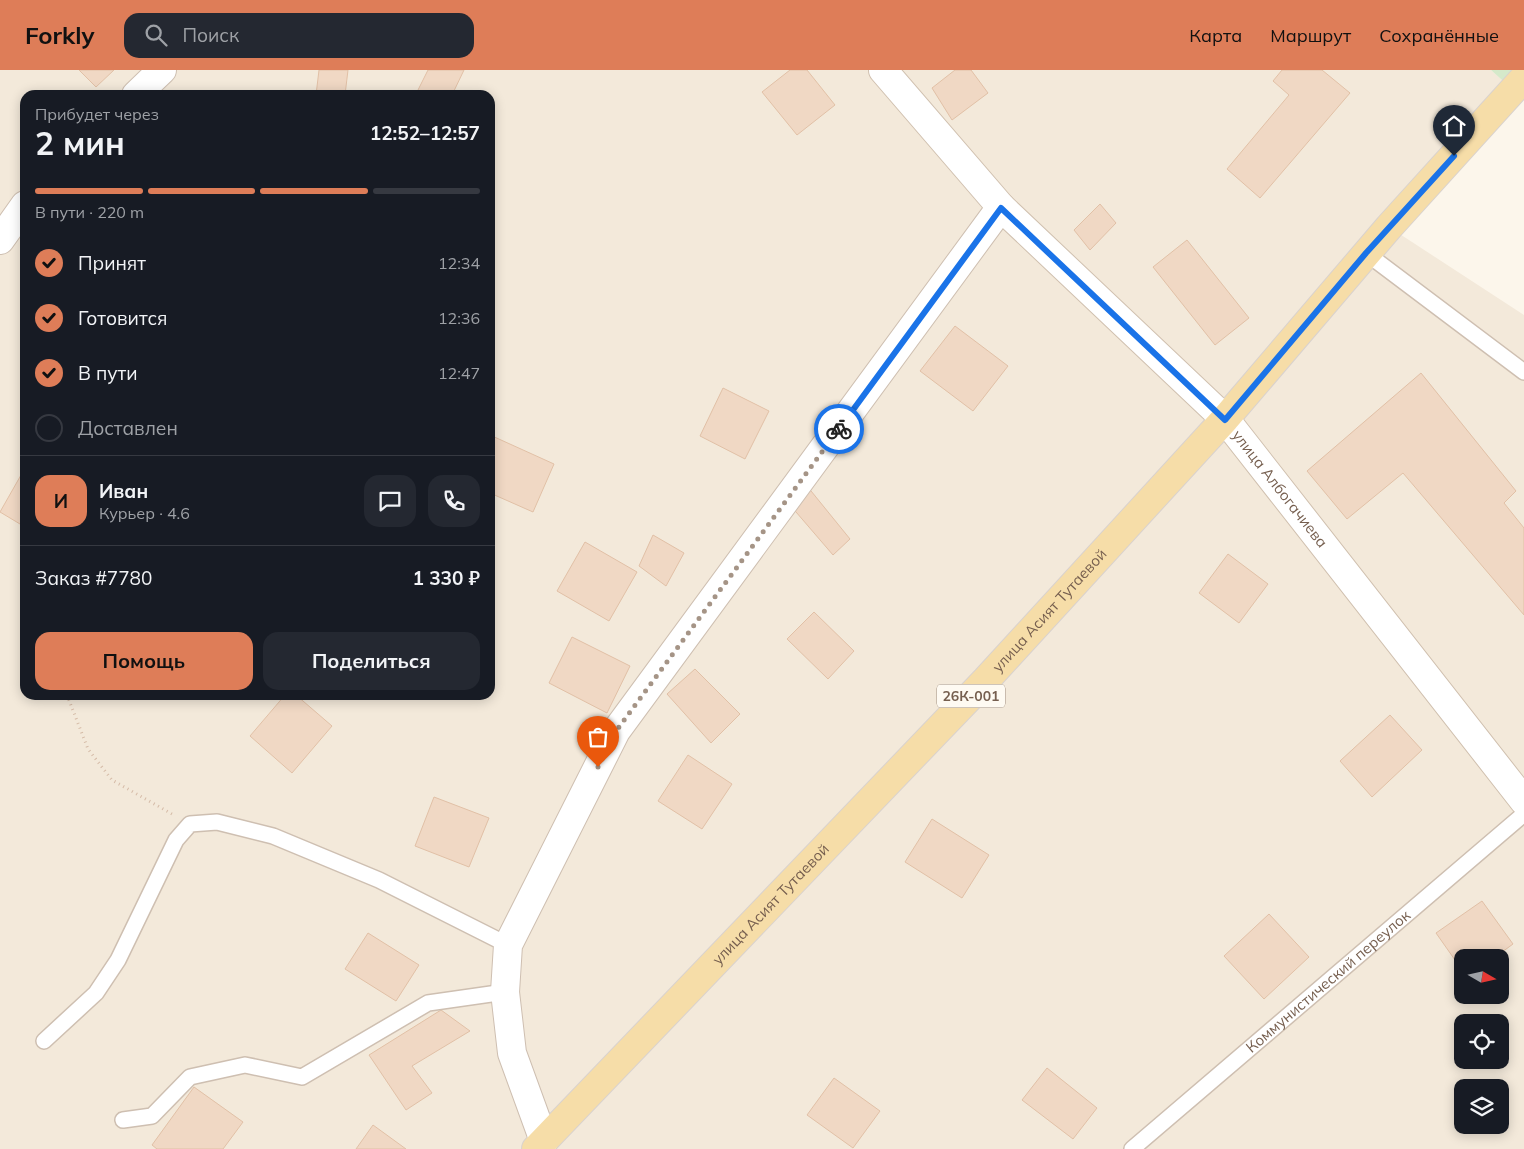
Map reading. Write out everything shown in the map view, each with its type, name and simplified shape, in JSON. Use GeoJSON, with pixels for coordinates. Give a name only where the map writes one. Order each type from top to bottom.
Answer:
{"type":"FeatureCollection","features":[{"type":"Feature","properties":{"kind":"main road","name":"улица Асият Тутаевой"},"geometry":{"type":"LineString","coordinates":[[540,1145],[986,680],[1225,420],[1366,253],[1524,78]]}},
{"type":"Feature","properties":{"kind":"street"},"geometry":{"type":"LineString","coordinates":[[141,90],[162,70]]}},
{"type":"Feature","properties":{"kind":"street","name":"улица Албогачиева"},"geometry":{"type":"LineString","coordinates":[[883,70],[1001,208],[1225,420],[1524,801]]}},
{"type":"Feature","properties":{"kind":"street"},"geometry":{"type":"LineString","coordinates":[[540,1145],[512,1053],[504,992],[508,945],[616,731],[1001,208]]}},
{"type":"Feature","properties":{"kind":"street"},"geometry":{"type":"LineString","coordinates":[[0,240],[20,212]]}},
{"type":"Feature","properties":{"kind":"lane"},"geometry":{"type":"LineString","coordinates":[[1366,253],[1524,372]]}},
{"type":"Feature","properties":{"kind":"lane","name":"Коммунистический переулок"},"geometry":{"type":"LineString","coordinates":[[1132,1149],[1524,814]]}},
{"type":"Feature","properties":{"kind":"lane"},"geometry":{"type":"LineString","coordinates":[[44,1042],[96,993],[118,960],[176,840],[190,824],[217,822],[273,836],[378,880],[508,945]]}},
{"type":"Feature","properties":{"kind":"lane"},"geometry":{"type":"LineString","coordinates":[[123,1120],[152,1116],[190,1077],[245,1065],[302,1077],[428,1003],[504,992]]}},
{"type":"Feature","properties":{"kind":"path"},"geometry":{"type":"LineString","coordinates":[[69,700],[88,748],[112,780],[190,824]]}},
{"type":"Feature","properties":{"kind":"shaded area"},"geometry":{"type":"Polygon","coordinates":[[[0,70],[1491,70],[1513,90],[1389,227],[1524,315],[1524,1149],[0,1149],[0,70]]]}},
{"type":"Feature","properties":{"kind":"green space"},"geometry":{"type":"Polygon","coordinates":[[[1491,70],[1524,70],[1513,90],[1491,70]]]}},
{"type":"Feature","properties":{"kind":"building"},"geometry":{"type":"Polygon","coordinates":[[[79,70],[114,70],[96,87],[79,70]]]}},
{"type":"Feature","properties":{"kind":"building"},"geometry":{"type":"Polygon","coordinates":[[[319,70],[348,70],[346,90],[317,90],[319,70]]]}},
{"type":"Feature","properties":{"kind":"building"},"geometry":{"type":"Polygon","coordinates":[[[428,70],[464,70],[454,90],[418,90],[428,70]]]}},
{"type":"Feature","properties":{"kind":"building"},"geometry":{"type":"Polygon","coordinates":[[[790,70],[807,70],[835,105],[797,135],[762,92],[790,70]]]}},
{"type":"Feature","properties":{"kind":"building"},"geometry":{"type":"Polygon","coordinates":[[[955,70],[971,70],[988,93],[952,120],[932,88],[955,70]]]}},
{"type":"Feature","properties":{"kind":"building"},"geometry":{"type":"Polygon","coordinates":[[[1282,70],[1322,70],[1350,93],[1260,198],[1227,169],[1289,95],[1273,81],[1282,70]]]}},
{"type":"Feature","properties":{"kind":"building"},"geometry":{"type":"Polygon","coordinates":[[[1100,204],[1116,223],[1090,250],[1074,230],[1100,204]]]}},
{"type":"Feature","properties":{"kind":"building"},"geometry":{"type":"Polygon","coordinates":[[[1187,240],[1249,318],[1215,345],[1153,267],[1187,240]]]}},
{"type":"Feature","properties":{"kind":"building"},"geometry":{"type":"Polygon","coordinates":[[[955,326],[1008,366],[973,411],[920,371],[955,326]]]}},
{"type":"Feature","properties":{"kind":"building"},"geometry":{"type":"Polygon","coordinates":[[[1421,373],[1516,491],[1504,503],[1524,528],[1524,615],[1403,473],[1347,519],[1307,471],[1421,373]]]}},
{"type":"Feature","properties":{"kind":"building"},"geometry":{"type":"Polygon","coordinates":[[[723,388],[769,411],[745,459],[700,436],[723,388]]]}},
{"type":"Feature","properties":{"kind":"building"},"geometry":{"type":"Polygon","coordinates":[[[495,437],[554,464],[533,512],[495,495],[495,437]]]}},
{"type":"Feature","properties":{"kind":"building"},"geometry":{"type":"Polygon","coordinates":[[[20,477],[20,524],[0,512],[20,477]]]}},
{"type":"Feature","properties":{"kind":"building"},"geometry":{"type":"Polygon","coordinates":[[[807,486],[850,539],[833,555],[790,505],[807,486]]]}},
{"type":"Feature","properties":{"kind":"building"},"geometry":{"type":"Polygon","coordinates":[[[653,535],[684,553],[666,586],[639,566],[653,535]]]}},
{"type":"Feature","properties":{"kind":"building"},"geometry":{"type":"Polygon","coordinates":[[[585,542],[637,572],[609,621],[557,591],[585,542]]]}},
{"type":"Feature","properties":{"kind":"building"},"geometry":{"type":"Polygon","coordinates":[[[1228,554],[1268,584],[1239,623],[1199,593],[1228,554]]]}},
{"type":"Feature","properties":{"kind":"building"},"geometry":{"type":"Polygon","coordinates":[[[814,612],[854,651],[828,679],[787,639],[814,612]]]}},
{"type":"Feature","properties":{"kind":"building"},"geometry":{"type":"Polygon","coordinates":[[[572,637],[630,666],[607,713],[549,683],[572,637]]]}},
{"type":"Feature","properties":{"kind":"building"},"geometry":{"type":"Polygon","coordinates":[[[695,669],[740,714],[711,743],[667,694],[695,669]]]}},
{"type":"Feature","properties":{"kind":"building"},"geometry":{"type":"Polygon","coordinates":[[[281,700],[302,700],[332,726],[292,773],[250,736],[281,700]]]}},
{"type":"Feature","properties":{"kind":"building"},"geometry":{"type":"Polygon","coordinates":[[[1390,715],[1422,750],[1372,797],[1340,761],[1390,715]]]}},
{"type":"Feature","properties":{"kind":"building"},"geometry":{"type":"Polygon","coordinates":[[[688,755],[732,784],[702,829],[658,801],[688,755]]]}},
{"type":"Feature","properties":{"kind":"building"},"geometry":{"type":"Polygon","coordinates":[[[434,797],[489,818],[469,867],[415,846],[434,797]]]}},
{"type":"Feature","properties":{"kind":"building"},"geometry":{"type":"Polygon","coordinates":[[[932,819],[989,855],[962,898],[905,862],[932,819]]]}},
{"type":"Feature","properties":{"kind":"building"},"geometry":{"type":"Polygon","coordinates":[[[1482,901],[1513,944],[1506,949],[1454,949],[1454,959],[1436,933],[1482,901]]]}},
{"type":"Feature","properties":{"kind":"building"},"geometry":{"type":"Polygon","coordinates":[[[1269,914],[1309,957],[1264,999],[1224,956],[1269,914]]]}},
{"type":"Feature","properties":{"kind":"building"},"geometry":{"type":"Polygon","coordinates":[[[368,933],[419,965],[396,1001],[345,969],[368,933]]]}},
{"type":"Feature","properties":{"kind":"building"},"geometry":{"type":"Polygon","coordinates":[[[441,1010],[470,1031],[412,1066],[432,1093],[406,1110],[369,1055],[441,1010]]]}},
{"type":"Feature","properties":{"kind":"building"},"geometry":{"type":"Polygon","coordinates":[[[1047,1068],[1097,1108],[1073,1139],[1022,1100],[1047,1068]]]}},
{"type":"Feature","properties":{"kind":"building"},"geometry":{"type":"Polygon","coordinates":[[[834,1078],[880,1111],[853,1148],[807,1115],[834,1078]]]}},
{"type":"Feature","properties":{"kind":"building"},"geometry":{"type":"Polygon","coordinates":[[[194,1087],[243,1122],[223,1149],[157,1149],[152,1145],[194,1087]]]}},
{"type":"Feature","properties":{"kind":"building"},"geometry":{"type":"Polygon","coordinates":[[[373,1125],[406,1149],[356,1149],[373,1125]]]}},
{"type":"Feature","properties":{"kind":"way so far"},"geometry":{"type":"LineString","coordinates":[[598,767],[616,731],[839,429]]}},
{"type":"Feature","properties":{"kind":"route"},"geometry":{"type":"LineString","coordinates":[[839,429],[1001,208],[1225,420],[1366,253],[1454,156]]}}]}
